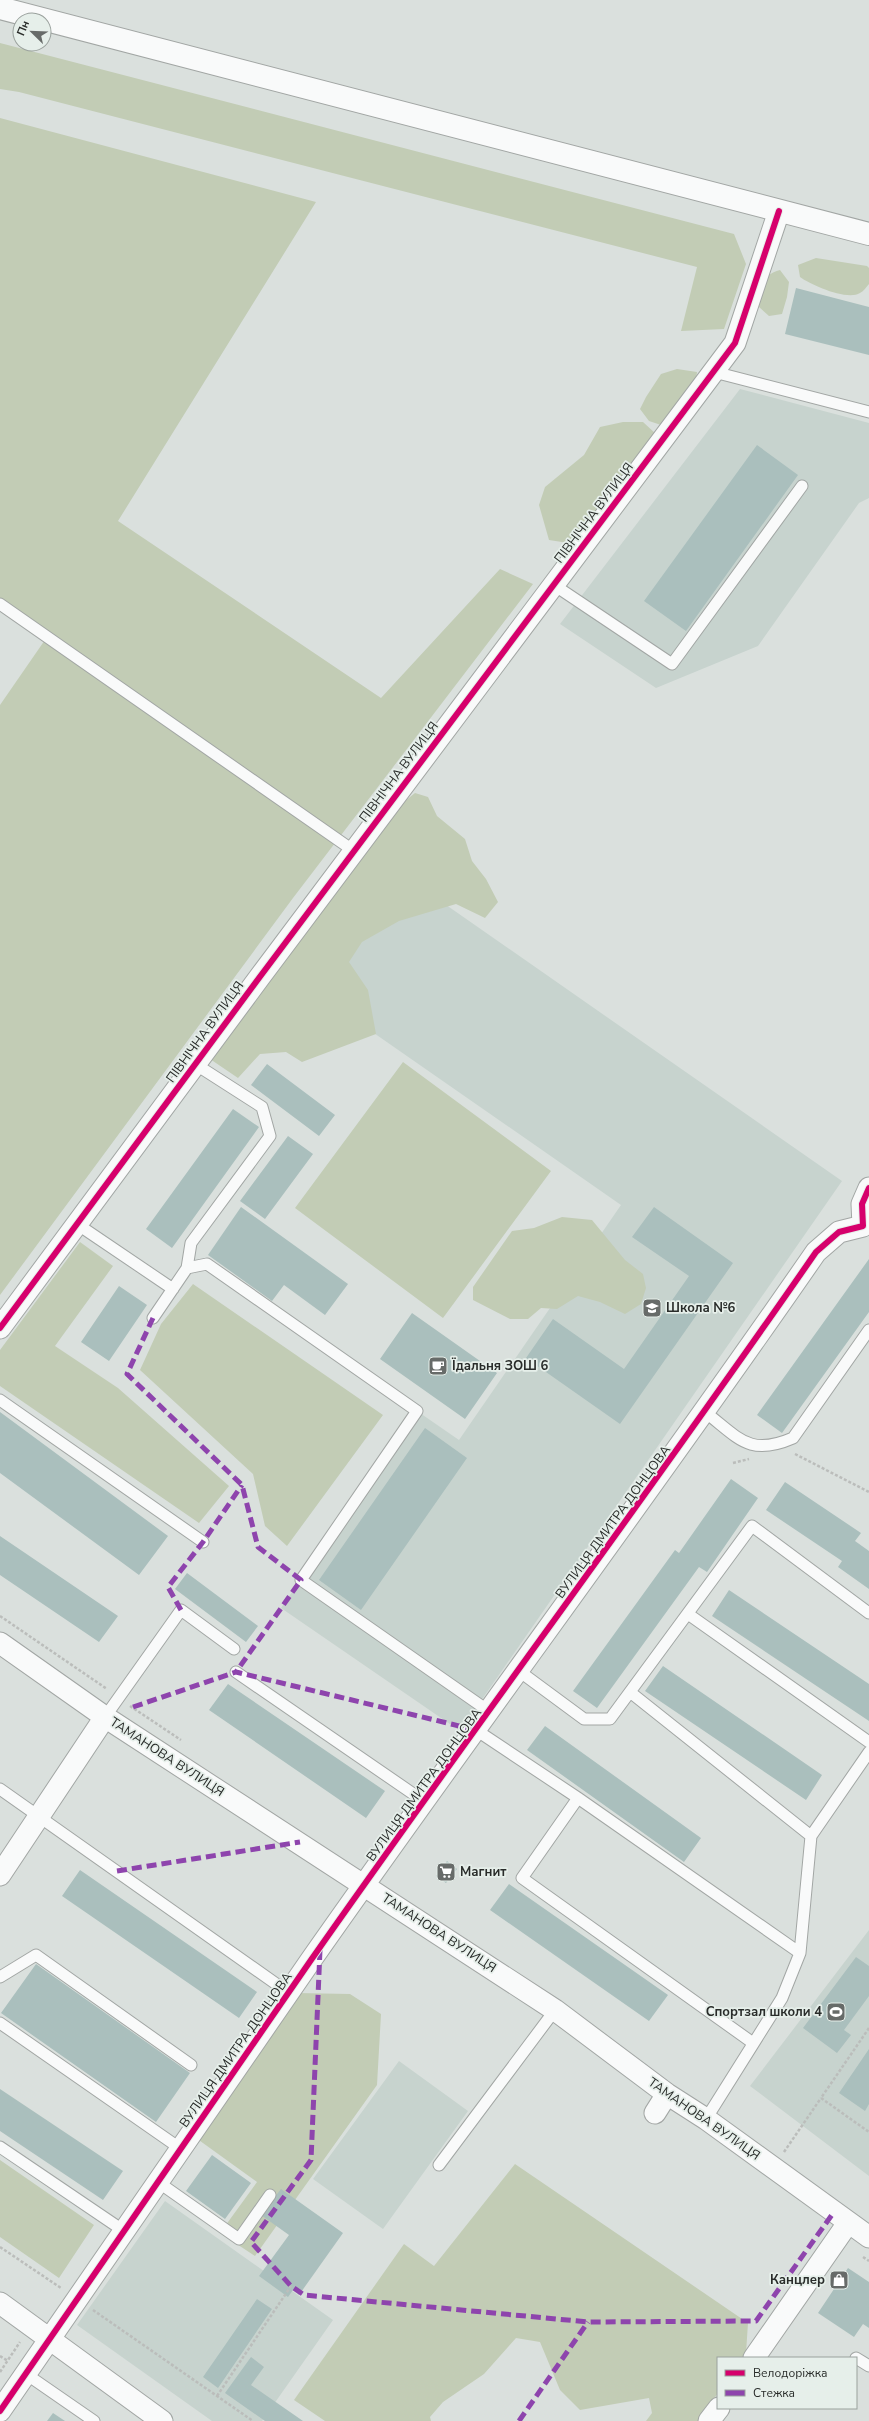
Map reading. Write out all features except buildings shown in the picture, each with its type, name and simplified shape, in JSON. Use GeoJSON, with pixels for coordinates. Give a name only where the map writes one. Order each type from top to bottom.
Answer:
{"type":"FeatureCollection","features":[{"type":"Feature","properties":{"kind":"main road"},"geometry":{"type":"LineString","coordinates":[[0,8],[869,234]]}},
{"type":"Feature","properties":{"kind":"street","name":"ПІВНІЧНА ВУЛИЦЯ"},"geometry":{"type":"LineString","coordinates":[[0,1328],[195,1064],[735,343],[779,211]]}},
{"type":"Feature","properties":{"kind":"street","name":"ВУЛИЦЯ ДМИТРА ДОНЦОВА"},"geometry":{"type":"LineString","coordinates":[[0,2411],[51,2341],[124,2231],[365,1885],[705,1412],[816,1252],[839,1232],[866,1228],[862,1204],[869,1188]]}},
{"type":"Feature","properties":{"kind":"street","name":"ТАМАНОВА ВУЛИЦЯ"},"geometry":{"type":"LineString","coordinates":[[0,1643],[105,1717],[555,2010],[667,2094],[706,2119],[848,2223],[869,2236]]}},
{"type":"Feature","properties":{"kind":"street"},"geometry":{"type":"LineString","coordinates":[[1,1872],[105,1717]]}},
{"type":"Feature","properties":{"kind":"street"},"geometry":{"type":"LineString","coordinates":[[655,2113],[667,2094]]}},
{"type":"Feature","properties":{"kind":"street"},"geometry":{"type":"LineString","coordinates":[[755,2357],[848,2223]]}},
{"type":"Feature","properties":{"kind":"street"},"geometry":{"type":"LineString","coordinates":[[0,2303],[162,2421]]}},
{"type":"Feature","properties":{"kind":"street"},"geometry":{"type":"LineString","coordinates":[[709,2421],[717,2409]]}},
{"type":"Feature","properties":{"kind":"lane"},"geometry":{"type":"LineString","coordinates":[[714,372],[869,412]]}},
{"type":"Feature","properties":{"kind":"lane"},"geometry":{"type":"LineString","coordinates":[[554,585],[672,664],[802,486]]}},
{"type":"Feature","properties":{"kind":"lane"},"geometry":{"type":"LineString","coordinates":[[0,604],[354,851]]}},
{"type":"Feature","properties":{"kind":"lane"},"geometry":{"type":"LineString","coordinates":[[153,1318],[187,1268],[191,1243],[270,1136],[262,1107],[195,1064]]}},
{"type":"Feature","properties":{"kind":"lane"},"geometry":{"type":"LineString","coordinates":[[77,1224],[173,1289]]}},
{"type":"Feature","properties":{"kind":"lane"},"geometry":{"type":"LineString","coordinates":[[187,1268],[207,1264],[417,1411],[301,1580],[490,1712]]}},
{"type":"Feature","properties":{"kind":"lane"},"geometry":{"type":"LineString","coordinates":[[705,1412],[749,1445],[774,1446],[793,1438],[869,1330]]}},
{"type":"Feature","properties":{"kind":"lane"},"geometry":{"type":"LineString","coordinates":[[0,1400],[203,1542]]}},
{"type":"Feature","properties":{"kind":"lane"},"geometry":{"type":"LineString","coordinates":[[519,1671],[584,1719],[610,1719],[752,1526],[869,1613]]}},
{"type":"Feature","properties":{"kind":"lane"},"geometry":{"type":"LineString","coordinates":[[105,1717],[181,1610],[234,1649]]}},
{"type":"Feature","properties":{"kind":"lane"},"geometry":{"type":"LineString","coordinates":[[688,1614],[869,1742]]}},
{"type":"Feature","properties":{"kind":"lane"},"geometry":{"type":"LineString","coordinates":[[236,1672],[424,1802]]}},
{"type":"Feature","properties":{"kind":"lane"},"geometry":{"type":"LineString","coordinates":[[630,1692],[811,1836]]}},
{"type":"Feature","properties":{"kind":"lane"},"geometry":{"type":"LineString","coordinates":[[476,1730],[578,1798],[800,1953]]}},
{"type":"Feature","properties":{"kind":"lane"},"geometry":{"type":"LineString","coordinates":[[706,2119],[752,2042],[782,1998],[800,1953],[811,1836],[869,1752]]}},
{"type":"Feature","properties":{"kind":"lane"},"geometry":{"type":"LineString","coordinates":[[0,1789],[289,1993]]}},
{"type":"Feature","properties":{"kind":"lane"},"geometry":{"type":"LineString","coordinates":[[578,1798],[522,1878],[752,2042]]}},
{"type":"Feature","properties":{"kind":"lane"},"geometry":{"type":"LineString","coordinates":[[0,1977],[36,1955],[191,2064]]}},
{"type":"Feature","properties":{"kind":"lane"},"geometry":{"type":"LineString","coordinates":[[439,2165],[555,2010]]}},
{"type":"Feature","properties":{"kind":"lane"},"geometry":{"type":"LineString","coordinates":[[0,2023],[181,2149]]}},
{"type":"Feature","properties":{"kind":"lane"},"geometry":{"type":"LineString","coordinates":[[0,2147],[124,2231]]}},
{"type":"Feature","properties":{"kind":"lane"},"geometry":{"type":"LineString","coordinates":[[158,2182],[239,2239],[270,2195]]}},
{"type":"Feature","properties":{"kind":"lane"},"geometry":{"type":"LineString","coordinates":[[857,2359],[869,2366]]}},
{"type":"Feature","properties":{"kind":"lane"},"geometry":{"type":"LineString","coordinates":[[26,2374],[94,2421]]}},
{"type":"Feature","properties":{"kind":"path"},"geometry":{"type":"LineString","coordinates":[[790,1451],[869,1492]]}},
{"type":"Feature","properties":{"kind":"path"},"geometry":{"type":"LineString","coordinates":[[733,1463],[754,1458]]}},
{"type":"Feature","properties":{"kind":"path"},"geometry":{"type":"LineString","coordinates":[[784,2154],[869,2028]]}},
{"type":"Feature","properties":{"kind":"path"},"geometry":{"type":"LineString","coordinates":[[821,2098],[869,2132]]}},
{"type":"Feature","properties":{"kind":"path"},"geometry":{"type":"LineString","coordinates":[[0,2247],[253,2421]]}},
{"type":"Feature","properties":{"kind":"path"},"geometry":{"type":"LineString","coordinates":[[217,2396],[291,2286]]}},
{"type":"Feature","properties":{"kind":"path"},"geometry":{"type":"LineString","coordinates":[[0,2372],[31,2326]]}},
{"type":"Feature","properties":{"kind":"path"},"geometry":{"type":"LineString","coordinates":[[0,2356],[8,2361]]}},
{"type":"Feature","properties":{"kind":"shaded area"},"geometry":{"type":"Polygon","coordinates":[[[740,389],[869,423],[869,498],[859,503],[758,646],[656,688],[560,624],[740,389]]]}},
{"type":"Feature","properties":{"kind":"shaded area","name":"Школа №6"},"geometry":{"type":"Polygon","coordinates":[[[386,863],[842,1181],[460,1731],[281,1608],[417,1411],[459,1440],[621,1205],[302,983],[386,863]]]}},
{"type":"Feature","properties":{"kind":"shaded area"},"geometry":{"type":"Polygon","coordinates":[[[869,1930],[869,2176],[750,2086],[869,1930]]]}},
{"type":"Feature","properties":{"kind":"shaded area"},"geometry":{"type":"Polygon","coordinates":[[[399,2061],[468,2111],[383,2229],[313,2179],[399,2061]]]}},
{"type":"Feature","properties":{"kind":"shaded area"},"geometry":{"type":"Polygon","coordinates":[[[165,2201],[333,2320],[262,2421],[212,2421],[77,2325],[165,2201]]]}},
{"type":"Feature","properties":{"kind":"green space"},"geometry":{"type":"Polygon","coordinates":[[[0,43],[12,46],[12,52],[35,52],[734,234],[746,264],[724,329],[681,331],[697,267],[19,92],[0,89],[0,43]]]}},
{"type":"Feature","properties":{"kind":"green space"},"geometry":{"type":"Polygon","coordinates":[[[0,118],[316,202],[118,521],[381,698],[500,569],[533,584],[293,898],[0,1295],[0,705],[47,637],[0,606],[0,118]]]}},
{"type":"Feature","properties":{"kind":"green space"},"geometry":{"type":"Polygon","coordinates":[[[816,258],[867,266],[869,268],[869,284],[860,293],[847,295],[838,294],[812,284],[800,277],[798,265],[816,258]]]}},
{"type":"Feature","properties":{"kind":"green space"},"geometry":{"type":"Polygon","coordinates":[[[780,270],[789,282],[787,297],[782,314],[769,316],[759,307],[760,289],[765,279],[769,275],[780,270]]]}},
{"type":"Feature","properties":{"kind":"green space"},"geometry":{"type":"Polygon","coordinates":[[[677,369],[697,372],[696,380],[661,425],[649,421],[640,409],[646,397],[661,374],[677,369]]]}},
{"type":"Feature","properties":{"kind":"green space"},"geometry":{"type":"Polygon","coordinates":[[[623,422],[643,422],[656,434],[575,544],[549,540],[539,505],[545,487],[584,455],[600,427],[623,422]]]}},
{"type":"Feature","properties":{"kind":"green space"},"geometry":{"type":"Polygon","coordinates":[[[415,793],[428,797],[437,816],[465,839],[472,861],[486,879],[498,902],[485,918],[456,904],[399,921],[362,942],[349,962],[368,990],[376,1034],[302,1062],[286,1052],[260,1054],[238,1078],[210,1059],[399,806],[415,793]]]}},
{"type":"Feature","properties":{"kind":"green space"},"geometry":{"type":"Polygon","coordinates":[[[403,1062],[551,1171],[443,1318],[295,1208],[403,1062]]]}},
{"type":"Feature","properties":{"kind":"green space"},"geometry":{"type":"Polygon","coordinates":[[[562,1217],[592,1220],[625,1260],[643,1274],[646,1288],[641,1304],[625,1314],[600,1302],[578,1296],[557,1309],[541,1308],[528,1319],[510,1319],[473,1300],[473,1287],[512,1231],[534,1228],[562,1217]]]}},
{"type":"Feature","properties":{"kind":"green space"},"geometry":{"type":"Polygon","coordinates":[[[80,1242],[113,1266],[55,1346],[118,1388],[229,1486],[199,1523],[0,1386],[0,1350],[80,1242]]]}},
{"type":"Feature","properties":{"kind":"green space"},"geometry":{"type":"Polygon","coordinates":[[[193,1284],[383,1415],[287,1546],[265,1526],[253,1474],[140,1370],[161,1324],[193,1284]]]}},
{"type":"Feature","properties":{"kind":"green space"},"geometry":{"type":"Polygon","coordinates":[[[296,1993],[350,1994],[381,2014],[377,2085],[255,2256],[220,2233],[257,2182],[196,2138],[296,1993]]]}},
{"type":"Feature","properties":{"kind":"green space"},"geometry":{"type":"Polygon","coordinates":[[[0,2160],[94,2225],[59,2278],[0,2237],[0,2160]]]}},
{"type":"Feature","properties":{"kind":"green space"},"geometry":{"type":"Polygon","coordinates":[[[515,2164],[748,2323],[746,2353],[744,2357],[717,2357],[717,2394],[698,2421],[646,2421],[652,2413],[649,2398],[580,2410],[560,2390],[540,2342],[516,2338],[484,2374],[443,2402],[430,2417],[431,2421],[325,2421],[294,2400],[404,2244],[434,2266],[515,2164]]]}},
{"type":"Feature","properties":{"kind":"marked path"},"geometry":{"type":"LineString","coordinates":[[153,1318],[127,1374],[242,1485],[258,1547],[301,1580],[236,1672]]}},
{"type":"Feature","properties":{"kind":"marked path"},"geometry":{"type":"LineString","coordinates":[[181,1610],[168,1587],[203,1542],[242,1485]]}},
{"type":"Feature","properties":{"kind":"marked path"},"geometry":{"type":"LineString","coordinates":[[133,1707],[236,1672],[476,1730]]}},
{"type":"Feature","properties":{"kind":"marked path"},"geometry":{"type":"LineString","coordinates":[[117,1871],[300,1842]]}},
{"type":"Feature","properties":{"kind":"marked path"},"geometry":{"type":"LineString","coordinates":[[320,1950],[311,2160],[251,2242],[291,2286],[304,2295],[588,2322],[756,2321],[834,2212]]}},
{"type":"Feature","properties":{"kind":"marked path"},"geometry":{"type":"LineString","coordinates":[[519,2421],[588,2322]]}},
{"type":"Feature","properties":{"kind":"cycle path"},"geometry":{"type":"LineString","coordinates":[[0,1328],[259,978],[735,343],[779,211]]}},
{"type":"Feature","properties":{"kind":"cycle path"},"geometry":{"type":"LineString","coordinates":[[0,2411],[311,1960],[691,1430],[816,1252],[839,1232],[863,1226],[862,1204],[869,1188]]}},
{"type":"Feature","properties":{"kind":"place","name":"Школа №6"},"geometry":{"type":"Point","coordinates":[652,1308]}},
{"type":"Feature","properties":{"kind":"place","name":"Їдальня ЗОШ 6"},"geometry":{"type":"Point","coordinates":[438,1366]}},
{"type":"Feature","properties":{"kind":"place","name":"Магнит"},"geometry":{"type":"Point","coordinates":[446,1872]}},
{"type":"Feature","properties":{"kind":"place","name":"Спортзал школи 4"},"geometry":{"type":"Point","coordinates":[836,2012]}},
{"type":"Feature","properties":{"kind":"place","name":"Канцлер"},"geometry":{"type":"Point","coordinates":[839,2280]}}]}
